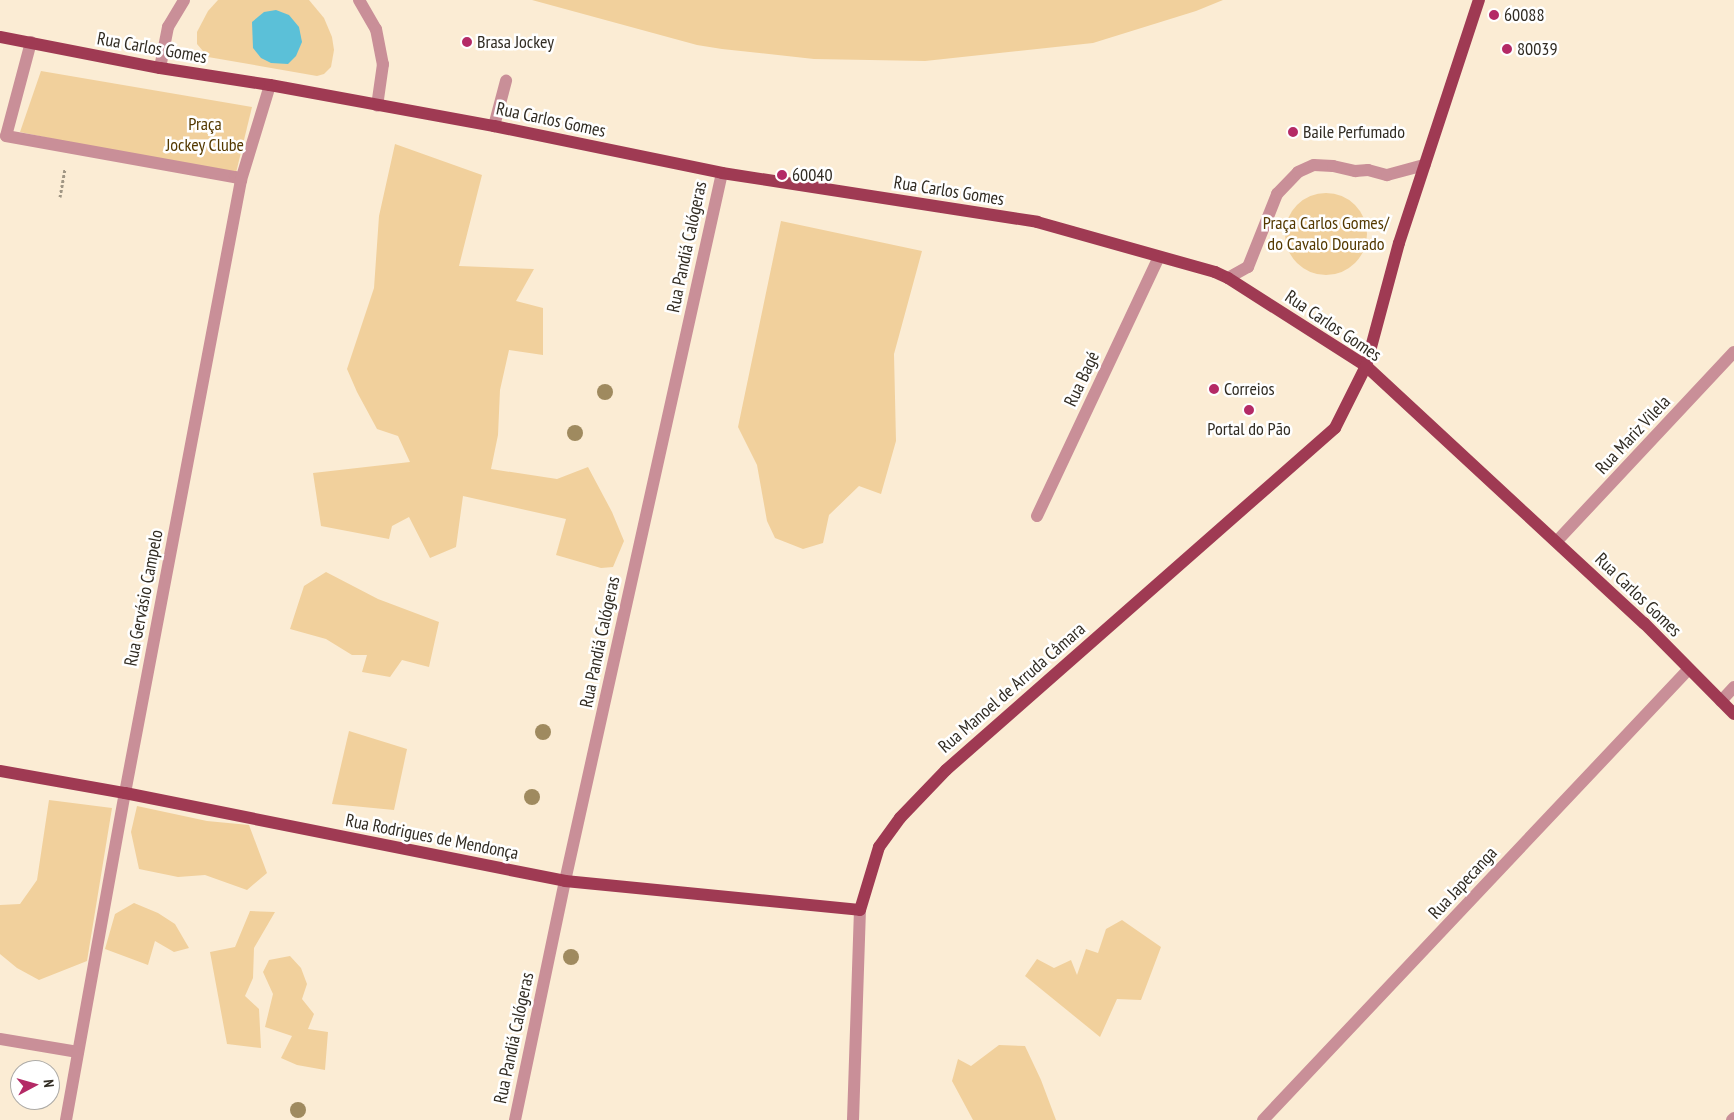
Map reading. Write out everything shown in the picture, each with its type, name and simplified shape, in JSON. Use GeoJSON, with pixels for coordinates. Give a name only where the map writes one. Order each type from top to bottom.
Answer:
{"type":"FeatureCollection","features":[{"type":"Feature","properties":{"kind":"main road","name":"Rua Manoel de Arruda Câmara"},"geometry":{"type":"LineString","coordinates":[[860,910],[879,847],[900,818],[946,770],[1335,428],[1366,366],[1396,252],[1479,0]]}},
{"type":"Feature","properties":{"kind":"main road","name":"Rua Carlos Gomes"},"geometry":{"type":"LineString","coordinates":[[0,37],[160,68],[270,85],[494,126],[722,173],[1037,222],[1228,278],[1366,366],[1644,623],[1688,670],[1734,714]]}},
{"type":"Feature","properties":{"kind":"main road","name":"Rua Rodrigues de Mendonça"},"geometry":{"type":"LineString","coordinates":[[0,771],[125,793],[565,881],[860,910]]}},
{"type":"Feature","properties":{"kind":"street"},"geometry":{"type":"LineString","coordinates":[[160,68],[168,27],[184,0]]}},
{"type":"Feature","properties":{"kind":"street"},"geometry":{"type":"LineString","coordinates":[[359,0],[376,29],[383,64],[377,106]]}},
{"type":"Feature","properties":{"kind":"street"},"geometry":{"type":"LineString","coordinates":[[31,42],[6,136],[234,177],[241,180]]}},
{"type":"Feature","properties":{"kind":"street"},"geometry":{"type":"LineString","coordinates":[[494,126],[506,81]]}},
{"type":"Feature","properties":{"kind":"street","name":"Rua Gervásio Campelo"},"geometry":{"type":"LineString","coordinates":[[66,1120],[125,793],[241,180],[270,85]]}},
{"type":"Feature","properties":{"kind":"street"},"geometry":{"type":"LineString","coordinates":[[1228,278],[1248,267],[1276,194],[1298,172],[1314,165],[1333,166],[1355,171],[1368,170],[1387,175],[1425,166]]}},
{"type":"Feature","properties":{"kind":"street","name":"Rua Pandiá Calógeras"},"geometry":{"type":"LineString","coordinates":[[515,1120],[565,881],[722,173]]}},
{"type":"Feature","properties":{"kind":"street","name":"Rua Bagé"},"geometry":{"type":"LineString","coordinates":[[1037,516],[1159,257]]}},
{"type":"Feature","properties":{"kind":"street","name":"Rua Mariz Vilela"},"geometry":{"type":"LineString","coordinates":[[1557,541],[1734,352]]}},
{"type":"Feature","properties":{"kind":"street","name":"Rua Japecanga"},"geometry":{"type":"LineString","coordinates":[[1263,1120],[1688,670]]}},
{"type":"Feature","properties":{"kind":"street"},"geometry":{"type":"LineString","coordinates":[[1721,701],[1734,687]]}},
{"type":"Feature","properties":{"kind":"street","name":"Rua Manoel de Arruda Câmara"},"geometry":{"type":"LineString","coordinates":[[853,1120],[860,910]]}},
{"type":"Feature","properties":{"kind":"street"},"geometry":{"type":"LineString","coordinates":[[0,1039],[78,1052]]}},
{"type":"Feature","properties":{"kind":"path"},"geometry":{"type":"LineString","coordinates":[[60,197],[69,148]]}},
{"type":"Feature","properties":{"kind":"green space","name":"Praça Jockey Clube"},"geometry":{"type":"Polygon","coordinates":[[[218,0],[309,0],[324,18],[332,37],[334,50],[331,67],[324,74],[317,76],[208,57],[197,44],[197,32],[208,11],[218,0]]]}},
{"type":"Feature","properties":{"kind":"green space"},"geometry":{"type":"Polygon","coordinates":[[[532,0],[1223,0],[1196,11],[1093,43],[925,61],[814,59],[722,49],[697,45],[532,0]]]}},
{"type":"Feature","properties":{"kind":"green space","name":"Praça Jockey Clube"},"geometry":{"type":"Polygon","coordinates":[[[41,71],[252,107],[235,177],[20,132],[41,71]]]}},
{"type":"Feature","properties":{"kind":"green space"},"geometry":{"type":"Polygon","coordinates":[[[395,144],[482,175],[459,266],[534,269],[516,301],[543,308],[543,355],[509,350],[500,390],[498,435],[491,469],[557,479],[588,467],[612,512],[624,541],[613,567],[601,568],[556,555],[566,519],[463,496],[456,547],[430,558],[409,517],[392,526],[389,539],[321,526],[313,473],[410,462],[398,436],[377,429],[347,369],[374,288],[379,216],[395,144]]]}},
{"type":"Feature","properties":{"kind":"green space","name":"Praça Carlos Gomes/ do Cavalo Dourado"},"geometry":{"type":"Polygon","coordinates":[[[1326,193],[1342,196],[1355,205],[1364,218],[1367,234],[1364,250],[1355,263],[1342,272],[1326,275],[1310,272],[1297,263],[1288,250],[1285,234],[1288,218],[1297,205],[1310,196],[1326,193]]]}},
{"type":"Feature","properties":{"kind":"green space"},"geometry":{"type":"Polygon","coordinates":[[[781,221],[922,251],[894,354],[896,441],[881,494],[859,486],[829,515],[823,543],[803,549],[775,538],[767,521],[757,465],[738,427],[781,221]]]}},
{"type":"Feature","properties":{"kind":"green space"},"geometry":{"type":"Polygon","coordinates":[[[326,572],[378,599],[439,622],[429,667],[402,660],[390,677],[362,672],[367,655],[352,655],[326,639],[290,629],[304,586],[326,572]]]}},
{"type":"Feature","properties":{"kind":"green space"},"geometry":{"type":"Polygon","coordinates":[[[349,731],[407,749],[394,810],[332,804],[349,731]]]}},
{"type":"Feature","properties":{"kind":"green space"},"geometry":{"type":"Polygon","coordinates":[[[49,800],[112,808],[87,961],[39,980],[17,968],[0,954],[0,905],[20,904],[37,880],[49,800]]]}},
{"type":"Feature","properties":{"kind":"green space"},"geometry":{"type":"Polygon","coordinates":[[[137,806],[207,821],[249,825],[267,873],[247,890],[205,875],[178,877],[139,869],[131,832],[137,806]]]}},
{"type":"Feature","properties":{"kind":"green space"},"geometry":{"type":"Polygon","coordinates":[[[134,903],[158,913],[175,924],[189,948],[174,952],[155,941],[148,965],[105,949],[115,914],[134,903]]]}},
{"type":"Feature","properties":{"kind":"green space"},"geometry":{"type":"Polygon","coordinates":[[[250,911],[275,912],[254,948],[253,978],[245,996],[259,1009],[261,1048],[227,1044],[210,952],[235,947],[250,911]]]}},
{"type":"Feature","properties":{"kind":"green space"},"geometry":{"type":"Polygon","coordinates":[[[1122,920],[1161,947],[1141,1000],[1117,999],[1100,1037],[1025,976],[1037,959],[1054,968],[1071,960],[1077,975],[1086,949],[1098,953],[1106,929],[1122,920]]]}},
{"type":"Feature","properties":{"kind":"green space"},"geometry":{"type":"Polygon","coordinates":[[[290,956],[301,968],[307,984],[302,999],[314,1014],[308,1029],[328,1032],[325,1070],[297,1065],[281,1058],[292,1036],[265,1027],[273,994],[263,972],[269,960],[290,956]]]}},
{"type":"Feature","properties":{"kind":"green space"},"geometry":{"type":"Polygon","coordinates":[[[999,1045],[1025,1046],[1041,1080],[1056,1120],[973,1120],[952,1081],[958,1059],[971,1066],[999,1045]]]}},
{"type":"Feature","properties":{"kind":"water"},"geometry":{"type":"Polygon","coordinates":[[[276,10],[289,15],[299,27],[302,42],[296,56],[288,64],[271,63],[261,58],[253,48],[252,22],[264,12],[276,10]]]}},
{"type":"Feature","properties":{"kind":"place","name":"60088"},"geometry":{"type":"Point","coordinates":[1494,15]}},
{"type":"Feature","properties":{"kind":"place","name":"Brasa Jockey"},"geometry":{"type":"Point","coordinates":[467,42]}},
{"type":"Feature","properties":{"kind":"place","name":"80039"},"geometry":{"type":"Point","coordinates":[1507,49]}},
{"type":"Feature","properties":{"kind":"place","name":"Baile Perfumado"},"geometry":{"type":"Point","coordinates":[1293,132]}},
{"type":"Feature","properties":{"kind":"place","name":"60040"},"geometry":{"type":"Point","coordinates":[782,175]}},
{"type":"Feature","properties":{"kind":"place","name":"Correios"},"geometry":{"type":"Point","coordinates":[1214,389]}},
{"type":"Feature","properties":{"kind":"place","name":"Portal do Pão"},"geometry":{"type":"Point","coordinates":[1249,410]}}]}
